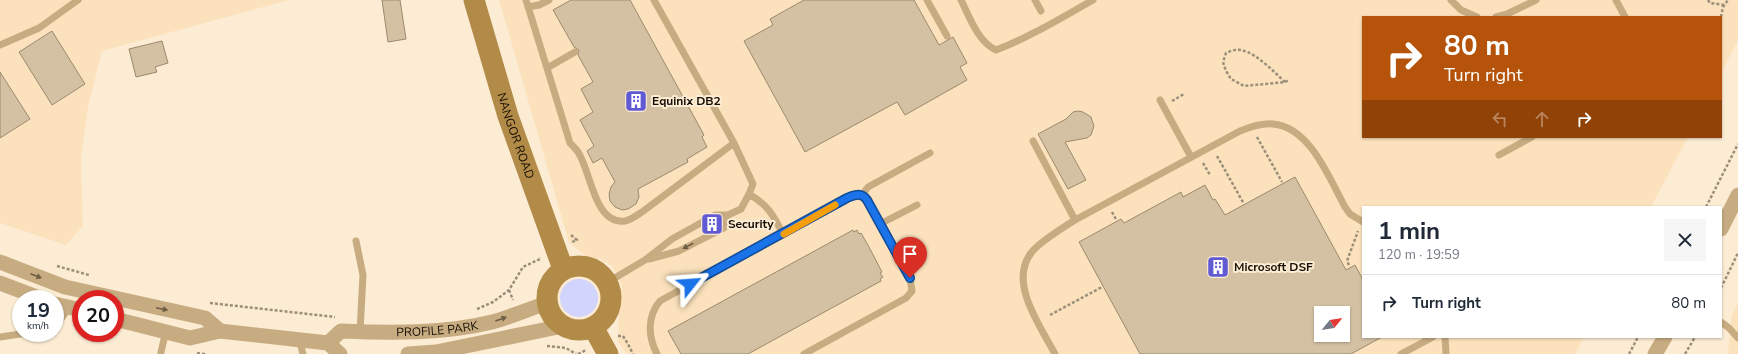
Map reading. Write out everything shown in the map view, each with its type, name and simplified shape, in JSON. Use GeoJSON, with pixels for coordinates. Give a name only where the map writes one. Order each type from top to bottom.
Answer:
{"type":"FeatureCollection","features":[{"type":"Feature","properties":{"kind":"main road","name":"NANGOR ROAD"},"geometry":{"type":"LineString","coordinates":[[474,0],[508,116],[563,269]]}},
{"type":"Feature","properties":{"kind":"main road"},"geometry":{"type":"LineString","coordinates":[[578,265],[593,268],[602,274],[608,282],[611,292],[610,308],[602,321],[593,327],[578,330],[563,326],[550,312],[547,302],[547,293],[550,283],[563,269],[578,265]]}},
{"type":"Feature","properties":{"kind":"main road"},"geometry":{"type":"LineString","coordinates":[[593,327],[608,354]]}},
{"type":"Feature","properties":{"kind":"street"},"geometry":{"type":"LineString","coordinates":[[1722,226],[1738,195]]}},
{"type":"Feature","properties":{"kind":"street"},"geometry":{"type":"LineString","coordinates":[[0,262],[65,288],[205,318],[220,331]]}},
{"type":"Feature","properties":{"kind":"street"},"geometry":{"type":"LineString","coordinates":[[0,283],[18,290]]}},
{"type":"Feature","properties":{"kind":"street","name":"PROFILE PARK"},"geometry":{"type":"LineString","coordinates":[[327,349],[341,331],[401,332],[447,329],[493,322],[547,302]]}},
{"type":"Feature","properties":{"kind":"street"},"geometry":{"type":"LineString","coordinates":[[124,321],[190,338],[220,331],[301,347],[327,349],[340,354]]}},
{"type":"Feature","properties":{"kind":"street","name":"PROFILE PARK"},"geometry":{"type":"LineString","coordinates":[[408,354],[436,352],[563,326]]}},
{"type":"Feature","properties":{"kind":"street"},"geometry":{"type":"LineString","coordinates":[[1655,354],[1663,338]]}},
{"type":"Feature","properties":{"kind":"lane"},"geometry":{"type":"LineString","coordinates":[[0,45],[39,28],[78,0]]}},
{"type":"Feature","properties":{"kind":"lane"},"geometry":{"type":"LineString","coordinates":[[526,0],[570,143],[579,152],[598,201],[606,216],[616,221],[627,221],[642,212],[734,143]]}},
{"type":"Feature","properties":{"kind":"lane"},"geometry":{"type":"LineString","coordinates":[[528,8],[549,0]]}},
{"type":"Feature","properties":{"kind":"lane"},"geometry":{"type":"LineString","coordinates":[[608,282],[645,260],[672,239],[715,215],[728,215],[741,209],[749,194],[752,184],[734,143],[654,0]]}},
{"type":"Feature","properties":{"kind":"lane"},"geometry":{"type":"LineString","coordinates":[[926,0],[947,36]]}},
{"type":"Feature","properties":{"kind":"lane"},"geometry":{"type":"LineString","coordinates":[[961,0],[979,34],[988,47],[996,50],[1048,25],[1093,0]]}},
{"type":"Feature","properties":{"kind":"lane"},"geometry":{"type":"LineString","coordinates":[[1035,0],[1041,11]]}},
{"type":"Feature","properties":{"kind":"lane"},"geometry":{"type":"LineString","coordinates":[[1452,0],[1461,10],[1475,16]]}},
{"type":"Feature","properties":{"kind":"lane"},"geometry":{"type":"LineString","coordinates":[[1500,16],[1536,0]]}},
{"type":"Feature","properties":{"kind":"lane"},"geometry":{"type":"LineString","coordinates":[[1616,0],[1624,16]]}},
{"type":"Feature","properties":{"kind":"lane"},"geometry":{"type":"LineString","coordinates":[[547,68],[574,52]]}},
{"type":"Feature","properties":{"kind":"lane"},"geometry":{"type":"LineString","coordinates":[[1160,100],[1191,157]]}},
{"type":"Feature","properties":{"kind":"lane"},"geometry":{"type":"LineString","coordinates":[[1056,354],[1024,292],[1023,271],[1031,253],[1056,232],[1075,220],[1240,131],[1261,125],[1281,125],[1297,134],[1307,143],[1316,156],[1344,207],[1350,214],[1362,221]]}},
{"type":"Feature","properties":{"kind":"lane"},"geometry":{"type":"LineString","coordinates":[[1499,155],[1530,138]]}},
{"type":"Feature","properties":{"kind":"lane"},"geometry":{"type":"LineString","coordinates":[[1032,142],[1075,220]]}},
{"type":"Feature","properties":{"kind":"lane"},"geometry":{"type":"LineString","coordinates":[[862,195],[868,187],[930,153]]}},
{"type":"Feature","properties":{"kind":"lane"},"geometry":{"type":"LineString","coordinates":[[749,194],[759,200],[770,211],[783,234]]}},
{"type":"Feature","properties":{"kind":"lane"},"geometry":{"type":"LineString","coordinates":[[658,354],[654,347],[650,332],[651,317],[654,308],[660,301],[847,198],[854,195],[862,195],[867,200],[911,282],[912,291],[910,295],[804,354]]}},
{"type":"Feature","properties":{"kind":"lane"},"geometry":{"type":"LineString","coordinates":[[880,224],[917,205]]}},
{"type":"Feature","properties":{"kind":"lane"},"geometry":{"type":"LineString","coordinates":[[645,260],[679,251],[724,228],[728,215]]}},
{"type":"Feature","properties":{"kind":"lane"},"geometry":{"type":"LineString","coordinates":[[356,241],[363,275],[360,332]]}},
{"type":"Feature","properties":{"kind":"lane"},"geometry":{"type":"LineString","coordinates":[[1722,323],[1738,338]]}},
{"type":"Feature","properties":{"kind":"lane"},"geometry":{"type":"LineString","coordinates":[[161,352],[166,332]]}},
{"type":"Feature","properties":{"kind":"lane"},"geometry":{"type":"LineString","coordinates":[[0,337],[12,335]]}},
{"type":"Feature","properties":{"kind":"lane"},"geometry":{"type":"LineString","coordinates":[[1401,354],[1431,338]]}},
{"type":"Feature","properties":{"kind":"lane"},"geometry":{"type":"LineString","coordinates":[[1445,338],[1446,354]]}},
{"type":"Feature","properties":{"kind":"path"},"geometry":{"type":"LineString","coordinates":[[1708,0],[1710,3],[1724,6]]}},
{"type":"Feature","properties":{"kind":"path"},"geometry":{"type":"LineString","coordinates":[[1721,16],[1724,6],[1728,0]]}},
{"type":"Feature","properties":{"kind":"path"},"geometry":{"type":"LineString","coordinates":[[1285,82],[1258,58],[1245,51],[1235,49],[1226,53],[1223,62],[1226,71],[1231,78],[1244,86],[1285,82],[1289,80]]}},
{"type":"Feature","properties":{"kind":"path"},"geometry":{"type":"LineString","coordinates":[[1257,137],[1282,182]]}},
{"type":"Feature","properties":{"kind":"path"},"geometry":{"type":"LineString","coordinates":[[1707,206],[1738,144]]}},
{"type":"Feature","properties":{"kind":"path"},"geometry":{"type":"LineString","coordinates":[[1215,153],[1244,204]]}},
{"type":"Feature","properties":{"kind":"path"},"geometry":{"type":"LineString","coordinates":[[1202,161],[1210,175]]}},
{"type":"Feature","properties":{"kind":"path"},"geometry":{"type":"LineString","coordinates":[[1111,210],[1117,220]]}},
{"type":"Feature","properties":{"kind":"path"},"geometry":{"type":"LineString","coordinates":[[1349,265],[1347,261],[1359,231]]}},
{"type":"Feature","properties":{"kind":"path"},"geometry":{"type":"LineString","coordinates":[[572,242],[577,240]]}},
{"type":"Feature","properties":{"kind":"path"},"geometry":{"type":"LineString","coordinates":[[1722,286],[1738,253]]}},
{"type":"Feature","properties":{"kind":"path"},"geometry":{"type":"LineString","coordinates":[[1050,315],[1102,287]]}},
{"type":"Feature","properties":{"kind":"path"},"geometry":{"type":"LineString","coordinates":[[509,290],[515,305]]}},
{"type":"Feature","properties":{"kind":"path"},"geometry":{"type":"LineString","coordinates":[[620,336],[628,344],[632,354]]}},
{"type":"Feature","properties":{"kind":"path"},"geometry":{"type":"LineString","coordinates":[[1629,354],[1637,338]]}},
{"type":"Feature","properties":{"kind":"path"},"geometry":{"type":"LineString","coordinates":[[1685,354],[1693,338]]}},
{"type":"Feature","properties":{"kind":"path"},"geometry":{"type":"LineString","coordinates":[[546,346],[566,348],[577,354],[588,349]]}},
{"type":"Feature","properties":{"kind":"shaded area"},"geometry":{"type":"Polygon","coordinates":[[[0,0],[289,0],[102,51],[88,107],[81,159],[83,226],[66,245],[0,223],[0,0]]]}},
{"type":"Feature","properties":{"kind":"shaded area"},"geometry":{"type":"Polygon","coordinates":[[[499,0],[1738,0],[1738,40],[1722,71],[1722,16],[1362,16],[1362,138],[1687,138],[1652,206],[1362,206],[1362,338],[1583,338],[1575,354],[627,354],[618,342],[619,305],[622,286],[612,266],[600,259],[587,257],[569,242],[499,0]]]}},
{"type":"Feature","properties":{"kind":"shaded area"},"geometry":{"type":"Polygon","coordinates":[[[575,279],[583,279],[593,284],[597,291],[597,305],[593,312],[583,317],[575,317],[565,312],[563,309],[560,302],[560,294],[565,284],[568,282],[575,279]]]}},
{"type":"Feature","properties":{"kind":"shaded area"},"geometry":{"type":"Polygon","coordinates":[[[1738,303],[1738,354],[1730,354],[1728,352],[1732,315],[1738,303]]]}},
{"type":"Feature","properties":{"kind":"building"},"geometry":{"type":"Polygon","coordinates":[[[382,0],[400,0],[406,39],[388,42],[382,0]]]}},
{"type":"Feature","properties":{"kind":"building","name":"Equinix DB2"},"geometry":{"type":"Polygon","coordinates":[[[571,0],[630,0],[704,135],[702,137],[707,147],[687,159],[688,162],[638,189],[639,197],[636,204],[628,209],[622,210],[615,207],[610,201],[609,194],[611,187],[615,182],[602,158],[593,163],[587,151],[594,146],[580,120],[593,112],[581,89],[593,82],[578,55],[579,50],[574,47],[553,10],[571,0]]]}},
{"type":"Feature","properties":{"kind":"building"},"geometry":{"type":"Polygon","coordinates":[[[804,0],[914,0],[939,45],[953,37],[967,63],[960,67],[967,80],[905,115],[897,102],[805,152],[744,41],[773,25],[770,19],[804,0]]]}},
{"type":"Feature","properties":{"kind":"building"},"geometry":{"type":"Polygon","coordinates":[[[52,31],[85,84],[52,105],[19,52],[52,31]]]}},
{"type":"Feature","properties":{"kind":"building"},"geometry":{"type":"Polygon","coordinates":[[[162,41],[168,63],[155,67],[157,72],[136,77],[129,49],[162,41]]]}},
{"type":"Feature","properties":{"kind":"building"},"geometry":{"type":"Polygon","coordinates":[[[0,72],[30,119],[0,138],[0,72]]]}},
{"type":"Feature","properties":{"kind":"building"},"geometry":{"type":"Polygon","coordinates":[[[1078,111],[1091,117],[1094,126],[1091,135],[1087,138],[1065,142],[1086,180],[1068,189],[1038,134],[1066,119],[1073,112],[1078,111]]]}},
{"type":"Feature","properties":{"kind":"building","name":"Microsoft DSF"},"geometry":{"type":"Polygon","coordinates":[[[1295,177],[1346,270],[1355,265],[1362,278],[1362,338],[1380,338],[1351,354],[1140,354],[1079,242],[1121,219],[1124,223],[1181,192],[1183,197],[1205,185],[1213,200],[1215,199],[1225,215],[1295,177]]]}},
{"type":"Feature","properties":{"kind":"building"},"geometry":{"type":"Polygon","coordinates":[[[853,230],[854,232],[857,230],[859,234],[861,233],[869,247],[882,272],[880,273],[883,277],[880,279],[881,281],[748,354],[681,354],[668,331],[853,230]]]}},
{"type":"Feature","properties":{"kind":"slow traffic"},"geometry":{"type":"LineString","coordinates":[[784,234],[835,205]]}},
{"type":"Feature","properties":{"kind":"place","name":"Equinix DB2"},"geometry":{"type":"Point","coordinates":[636,101]}},
{"type":"Feature","properties":{"kind":"place","name":"Security"},"geometry":{"type":"Point","coordinates":[712,224]}},
{"type":"Feature","properties":{"kind":"place","name":"Microsoft DSF"},"geometry":{"type":"Point","coordinates":[1218,267]}},
{"type":"Feature","properties":{"kind":"route"},"geometry":{"type":"LineString","coordinates":[[690,284],[847,198],[858,194],[862,195],[867,200],[910,278]]}}]}
